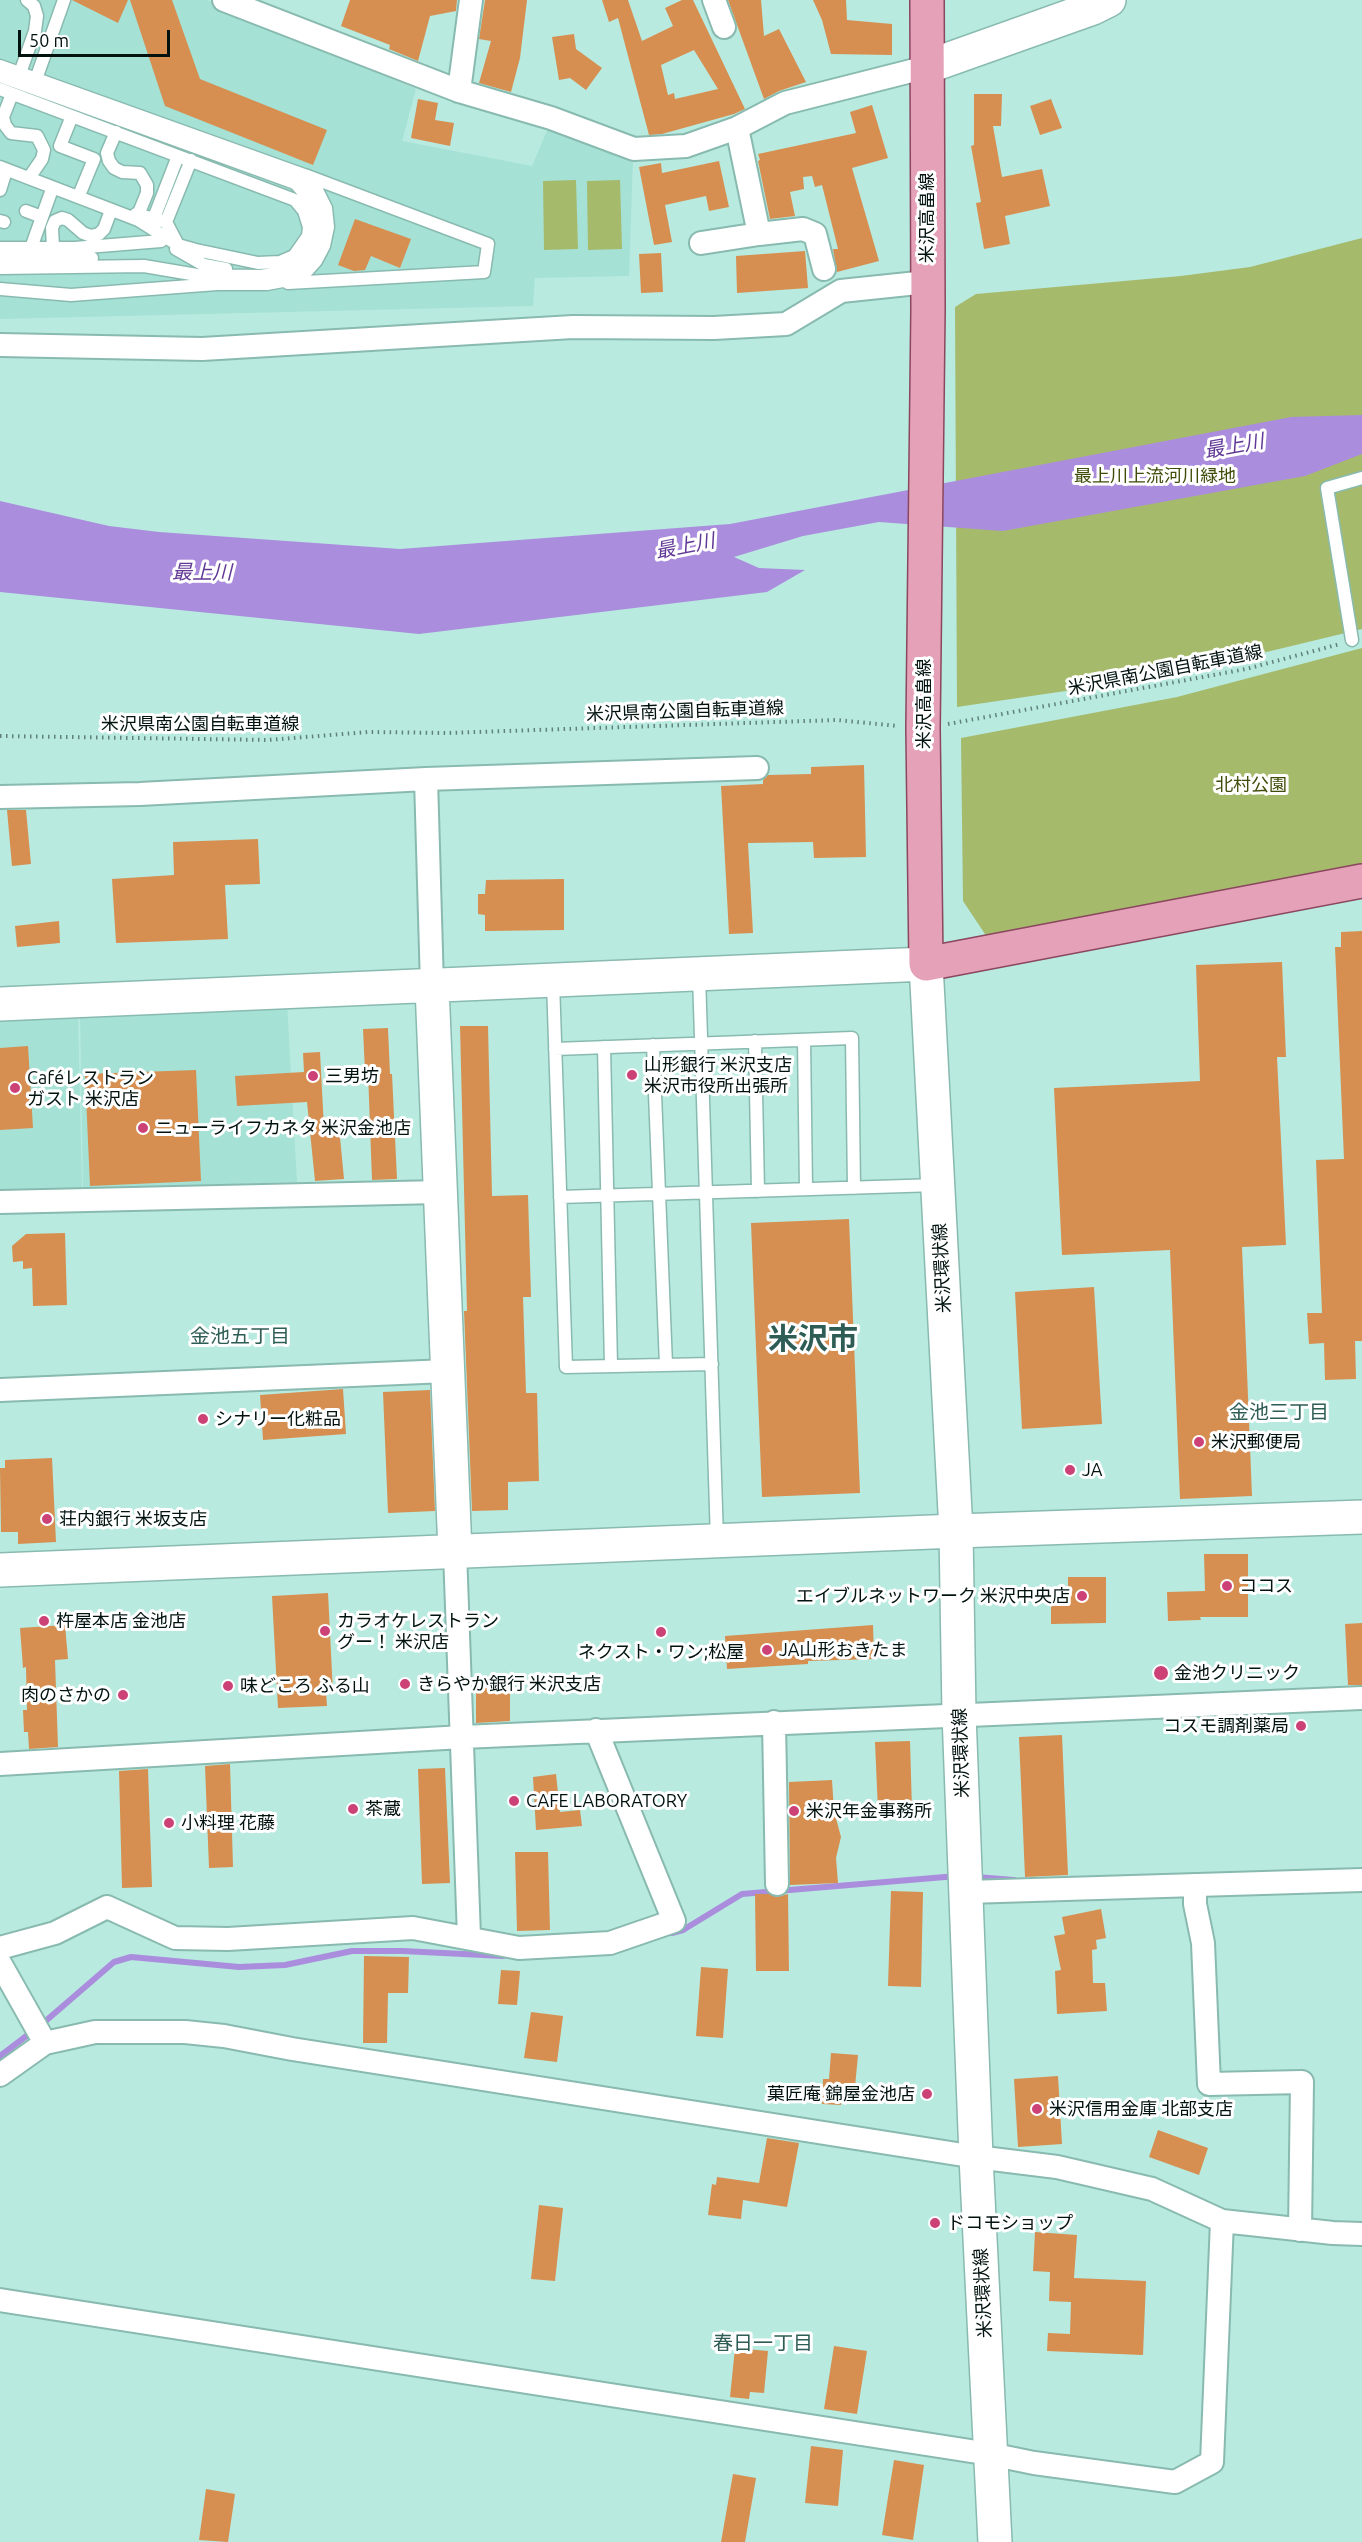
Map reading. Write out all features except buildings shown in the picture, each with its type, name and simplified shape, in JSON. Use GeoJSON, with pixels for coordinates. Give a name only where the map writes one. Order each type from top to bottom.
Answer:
{"type":"FeatureCollection","features":[{"type":"Feature","properties":{"kind":"main road","name":"米沢高畠線"},"geometry":{"type":"LineString","coordinates":[[926,964],[923,714],[927,0]]}},
{"type":"Feature","properties":{"kind":"main road"},"geometry":{"type":"LineString","coordinates":[[926,964],[1362,881]]}},
{"type":"Feature","properties":{"kind":"street"},"geometry":{"type":"LineString","coordinates":[[224,0],[459,91],[551,118],[634,149],[686,146],[737,128],[785,103],[927,67],[1093,8],[1109,0]]}},
{"type":"Feature","properties":{"kind":"street"},"geometry":{"type":"LineString","coordinates":[[459,91],[471,0]]}},
{"type":"Feature","properties":{"kind":"street"},"geometry":{"type":"LineString","coordinates":[[714,0],[724,27]]}},
{"type":"Feature","properties":{"kind":"street"},"geometry":{"type":"LineString","coordinates":[[737,128],[759,234]]}},
{"type":"Feature","properties":{"kind":"street"},"geometry":{"type":"LineString","coordinates":[[701,243],[803,229],[815,234],[824,268]]}},
{"type":"Feature","properties":{"kind":"street"},"geometry":{"type":"LineString","coordinates":[[0,345],[202,349],[573,327],[714,328],[786,324],[841,291],[927,296]]}},
{"type":"Feature","properties":{"kind":"street"},"geometry":{"type":"LineString","coordinates":[[0,797],[140,794],[426,779],[757,768]]}},
{"type":"Feature","properties":{"kind":"street"},"geometry":{"type":"LineString","coordinates":[[426,779],[439,1192],[469,1937]]}},
{"type":"Feature","properties":{"kind":"street"},"geometry":{"type":"LineString","coordinates":[[0,1004],[926,964]]}},
{"type":"Feature","properties":{"kind":"street","name":"米沢環状線"},"geometry":{"type":"LineString","coordinates":[[926,964],[956,1530],[959,1714],[976,2157],[995,2542]]}},
{"type":"Feature","properties":{"kind":"street"},"geometry":{"type":"LineString","coordinates":[[0,1202],[439,1192]]}},
{"type":"Feature","properties":{"kind":"street"},"geometry":{"type":"LineString","coordinates":[[0,1390],[447,1371]]}},
{"type":"Feature","properties":{"kind":"street"},"geometry":{"type":"LineString","coordinates":[[0,1570],[956,1530],[1362,1517]]}},
{"type":"Feature","properties":{"kind":"street"},"geometry":{"type":"LineString","coordinates":[[0,1764],[596,1730],[1362,1698]]}},
{"type":"Feature","properties":{"kind":"street"},"geometry":{"type":"LineString","coordinates":[[774,1722],[777,1884]]}},
{"type":"Feature","properties":{"kind":"street"},"geometry":{"type":"LineString","coordinates":[[0,1948],[55,1933],[107,1907],[175,1938],[228,1939],[413,1928],[519,1948],[610,1943],[674,1921],[596,1730]]}},
{"type":"Feature","properties":{"kind":"street"},"geometry":{"type":"LineString","coordinates":[[967,1892],[1362,1880]]}},
{"type":"Feature","properties":{"kind":"street"},"geometry":{"type":"LineString","coordinates":[[1195,1885],[1203,1943],[1209,2084],[1302,2082],[1300,2230]]}},
{"type":"Feature","properties":{"kind":"street"},"geometry":{"type":"LineString","coordinates":[[0,1963],[45,2043]]}},
{"type":"Feature","properties":{"kind":"street"},"geometry":{"type":"LineString","coordinates":[[0,2075],[45,2043],[95,2032],[184,2031],[976,2157],[1056,2167],[1152,2189],[1222,2221],[1362,2234]]}},
{"type":"Feature","properties":{"kind":"street"},"geometry":{"type":"LineString","coordinates":[[0,2300],[990,2454],[1034,2463],[1175,2482],[1212,2462],[1222,2221]]}},
{"type":"Feature","properties":{"kind":"lane"},"geometry":{"type":"LineString","coordinates":[[20,73],[35,31],[37,16],[34,6],[27,0]]}},
{"type":"Feature","properties":{"kind":"lane"},"geometry":{"type":"LineString","coordinates":[[36,79],[64,0]]}},
{"type":"Feature","properties":{"kind":"lane"},"geometry":{"type":"LineString","coordinates":[[0,66],[488,244],[484,272],[263,280],[71,295],[0,289]]}},
{"type":"Feature","properties":{"kind":"lane"},"geometry":{"type":"LineString","coordinates":[[0,76],[295,183],[306,195],[315,211],[319,229],[316,243],[309,255],[299,264],[263,280],[204,265],[160,241],[136,224],[51,192],[1,169]]}},
{"type":"Feature","properties":{"kind":"lane"},"geometry":{"type":"LineString","coordinates":[[0,89],[295,200],[304,211],[309,227],[308,236],[294,256],[280,261],[258,263],[178,245],[138,220],[1,169]]}},
{"type":"Feature","properties":{"kind":"lane"},"geometry":{"type":"LineString","coordinates":[[12,94],[3,117],[5,125],[11,133],[37,136],[44,150],[42,159],[31,175]]}},
{"type":"Feature","properties":{"kind":"lane"},"geometry":{"type":"LineString","coordinates":[[72,116],[60,146],[94,159],[80,193]]}},
{"type":"Feature","properties":{"kind":"lane"},"geometry":{"type":"LineString","coordinates":[[116,132],[107,153],[110,162],[114,168],[122,172],[140,173],[147,185],[147,193],[138,214]]}},
{"type":"Feature","properties":{"kind":"lane"},"geometry":{"type":"LineString","coordinates":[[160,220],[184,158]]}},
{"type":"Feature","properties":{"kind":"lane"},"geometry":{"type":"LineString","coordinates":[[1,169],[31,175],[160,220],[178,245]]}},
{"type":"Feature","properties":{"kind":"lane"},"geometry":{"type":"LineString","coordinates":[[0,190],[1,169]]}},
{"type":"Feature","properties":{"kind":"lane"},"geometry":{"type":"LineString","coordinates":[[0,268],[144,266],[197,275],[288,280],[307,271],[316,261],[324,246],[328,227],[326,208],[317,190],[303,175]]}},
{"type":"Feature","properties":{"kind":"lane"},"geometry":{"type":"LineString","coordinates":[[31,248],[51,192]]}},
{"type":"Feature","properties":{"kind":"lane"},"geometry":{"type":"LineString","coordinates":[[26,212],[42,217]]}},
{"type":"Feature","properties":{"kind":"lane"},"geometry":{"type":"LineString","coordinates":[[53,247],[52,228],[55,221],[62,218],[68,220],[83,233],[91,236],[99,234],[110,213]]}},
{"type":"Feature","properties":{"kind":"lane"},"geometry":{"type":"LineString","coordinates":[[0,248],[160,241]]}},
{"type":"Feature","properties":{"kind":"lane"},"geometry":{"type":"LineString","coordinates":[[0,258],[144,258],[197,275]]}},
{"type":"Feature","properties":{"kind":"lane"},"geometry":{"type":"LineString","coordinates":[[1352,640],[1327,488],[1362,478]]}},
{"type":"Feature","properties":{"kind":"lane"},"geometry":{"type":"LineString","coordinates":[[699,974],[717,1540]]}},
{"type":"Feature","properties":{"kind":"lane"},"geometry":{"type":"LineString","coordinates":[[553,980],[566,1367],[712,1364]]}},
{"type":"Feature","properties":{"kind":"lane"},"geometry":{"type":"LineString","coordinates":[[555,1049],[852,1038],[854,1188]]}},
{"type":"Feature","properties":{"kind":"lane"},"geometry":{"type":"LineString","coordinates":[[804,1040],[806,1189]]}},
{"type":"Feature","properties":{"kind":"lane"},"geometry":{"type":"LineString","coordinates":[[755,1041],[758,1191]]}},
{"type":"Feature","properties":{"kind":"lane"},"geometry":{"type":"LineString","coordinates":[[653,1045],[666,1365]]}},
{"type":"Feature","properties":{"kind":"lane"},"geometry":{"type":"LineString","coordinates":[[604,1047],[610,1366]]}},
{"type":"Feature","properties":{"kind":"lane"},"geometry":{"type":"LineString","coordinates":[[560,1197],[938,1185]]}},
{"type":"Feature","properties":{"kind":"path","name":"米沢県南公園自転車道線"},"geometry":{"type":"LineString","coordinates":[[0,736],[268,740],[368,732],[447,733],[837,720],[923,714],[989,718],[1246,669],[1352,640]]}},
{"type":"Feature","properties":{"kind":"shaded area"},"geometry":{"type":"Polygon","coordinates":[[[0,0],[207,0],[416,89],[402,141],[532,166],[549,126],[633,157],[629,276],[535,278],[533,306],[0,319],[0,0]]]}},
{"type":"Feature","properties":{"kind":"shaded area"},"geometry":{"type":"Polygon","coordinates":[[[287,1003],[297,1182],[83,1189],[80,1011],[287,1003]]]}},
{"type":"Feature","properties":{"kind":"shaded area"},"geometry":{"type":"Polygon","coordinates":[[[78,1011],[82,1190],[0,1191],[0,1012],[78,1011]]]}},
{"type":"Feature","properties":{"kind":"green space"},"geometry":{"type":"Polygon","coordinates":[[[576,180],[578,249],[544,250],[543,181],[576,180]]]}},
{"type":"Feature","properties":{"kind":"green space"},"geometry":{"type":"Polygon","coordinates":[[[620,180],[622,249],[588,250],[587,181],[620,180]]]}},
{"type":"Feature","properties":{"kind":"green space","name":"最上川上流河川緑地"},"geometry":{"type":"Polygon","coordinates":[[[1362,238],[1362,629],[1167,676],[957,707],[955,307],[976,294],[1181,276],[1250,267],[1362,238]]]}},
{"type":"Feature","properties":{"kind":"green space","name":"北村公園"},"geometry":{"type":"Polygon","coordinates":[[[1362,648],[1362,868],[991,943],[963,901],[961,738],[1177,697],[1362,648]]]}},
{"type":"Feature","properties":{"kind":"water","name":"最上川"},"geometry":{"type":"Polygon","coordinates":[[[1362,415],[1362,454],[1305,476],[1003,531],[879,522],[803,536],[734,557],[759,568],[805,570],[767,592],[419,634],[0,592],[0,501],[109,526],[159,532],[400,549],[730,524],[1291,417],[1362,415]]]}},
{"type":"Feature","properties":{"kind":"waterway"},"geometry":{"type":"LineString","coordinates":[[672,1933],[683,1930],[742,1894],[957,1876]]}},
{"type":"Feature","properties":{"kind":"waterway"},"geometry":{"type":"LineString","coordinates":[[976,1877],[1014,1880]]}},
{"type":"Feature","properties":{"kind":"waterway"},"geometry":{"type":"LineString","coordinates":[[41,2025],[114,1962],[131,1957],[239,1967],[285,1965],[352,1951],[503,1956]]}},
{"type":"Feature","properties":{"kind":"waterway"},"geometry":{"type":"LineString","coordinates":[[0,2056],[33,2031]]}},
{"type":"Feature","properties":{"kind":"place","name":"山形銀行 米沢支店 米沢市役所出張所"},"geometry":{"type":"Point","coordinates":[632,1075]}},
{"type":"Feature","properties":{"kind":"place","name":"三男坊"},"geometry":{"type":"Point","coordinates":[313,1076]}},
{"type":"Feature","properties":{"kind":"place","name":"Caféレストラン ガスト 米沢店"},"geometry":{"type":"Point","coordinates":[15,1088]}},
{"type":"Feature","properties":{"kind":"place","name":"ニューライフカネタ 米沢金池店"},"geometry":{"type":"Point","coordinates":[143,1128]}},
{"type":"Feature","properties":{"kind":"place","name":"シナリー化粧品"},"geometry":{"type":"Point","coordinates":[203,1419]}},
{"type":"Feature","properties":{"kind":"place","name":"米沢郵便局"},"geometry":{"type":"Point","coordinates":[1199,1442]}},
{"type":"Feature","properties":{"kind":"place","name":"JA"},"geometry":{"type":"Point","coordinates":[1070,1470]}},
{"type":"Feature","properties":{"kind":"place","name":"荘内銀行 米坂支店"},"geometry":{"type":"Point","coordinates":[47,1519]}},
{"type":"Feature","properties":{"kind":"place","name":"ココス"},"geometry":{"type":"Point","coordinates":[1227,1586]}},
{"type":"Feature","properties":{"kind":"place","name":"エイブルネットワーク 米沢中央店"},"geometry":{"type":"Point","coordinates":[1082,1596]}},
{"type":"Feature","properties":{"kind":"place","name":"杵屋本店 金池店"},"geometry":{"type":"Point","coordinates":[44,1621]}},
{"type":"Feature","properties":{"kind":"place","name":"カラオケレストラン グー！ 米沢店"},"geometry":{"type":"Point","coordinates":[325,1631]}},
{"type":"Feature","properties":{"kind":"place","name":"ネクスト・ワン;松屋"},"geometry":{"type":"Point","coordinates":[661,1632]}},
{"type":"Feature","properties":{"kind":"place","name":"JA山形おきたま"},"geometry":{"type":"Point","coordinates":[767,1650]}},
{"type":"Feature","properties":{"kind":"place","name":"金池クリニック"},"geometry":{"type":"Point","coordinates":[1161,1673]}},
{"type":"Feature","properties":{"kind":"place","name":"きらやか銀行 米沢支店"},"geometry":{"type":"Point","coordinates":[405,1684]}},
{"type":"Feature","properties":{"kind":"place","name":"味どころ ふる山"},"geometry":{"type":"Point","coordinates":[228,1686]}},
{"type":"Feature","properties":{"kind":"place","name":"肉のさかの"},"geometry":{"type":"Point","coordinates":[123,1695]}},
{"type":"Feature","properties":{"kind":"place","name":"コスモ調剤薬局"},"geometry":{"type":"Point","coordinates":[1301,1726]}},
{"type":"Feature","properties":{"kind":"place","name":"CAFE LABORATORY"},"geometry":{"type":"Point","coordinates":[514,1801]}},
{"type":"Feature","properties":{"kind":"place","name":"茶蔵"},"geometry":{"type":"Point","coordinates":[353,1809]}},
{"type":"Feature","properties":{"kind":"place","name":"米沢年金事務所"},"geometry":{"type":"Point","coordinates":[794,1811]}},
{"type":"Feature","properties":{"kind":"place","name":"小料理 花藤"},"geometry":{"type":"Point","coordinates":[169,1823]}},
{"type":"Feature","properties":{"kind":"place","name":"菓匠庵 錦屋金池店"},"geometry":{"type":"Point","coordinates":[927,2094]}},
{"type":"Feature","properties":{"kind":"place","name":"米沢信用金庫 北部支店"},"geometry":{"type":"Point","coordinates":[1037,2109]}},
{"type":"Feature","properties":{"kind":"place","name":"ドコモショップ"},"geometry":{"type":"Point","coordinates":[935,2223]}},
{"type":"Feature","properties":{"kind":"district","name":"金池五丁目"},"geometry":{"type":"Point","coordinates":[240,1336]}},
{"type":"Feature","properties":{"kind":"district","name":"米沢市"},"geometry":{"type":"Point","coordinates":[813,1339]}},
{"type":"Feature","properties":{"kind":"district","name":"金池三丁目"},"geometry":{"type":"Point","coordinates":[1279,1412]}},
{"type":"Feature","properties":{"kind":"district","name":"春日一丁目"},"geometry":{"type":"Point","coordinates":[763,2343]}}]}
